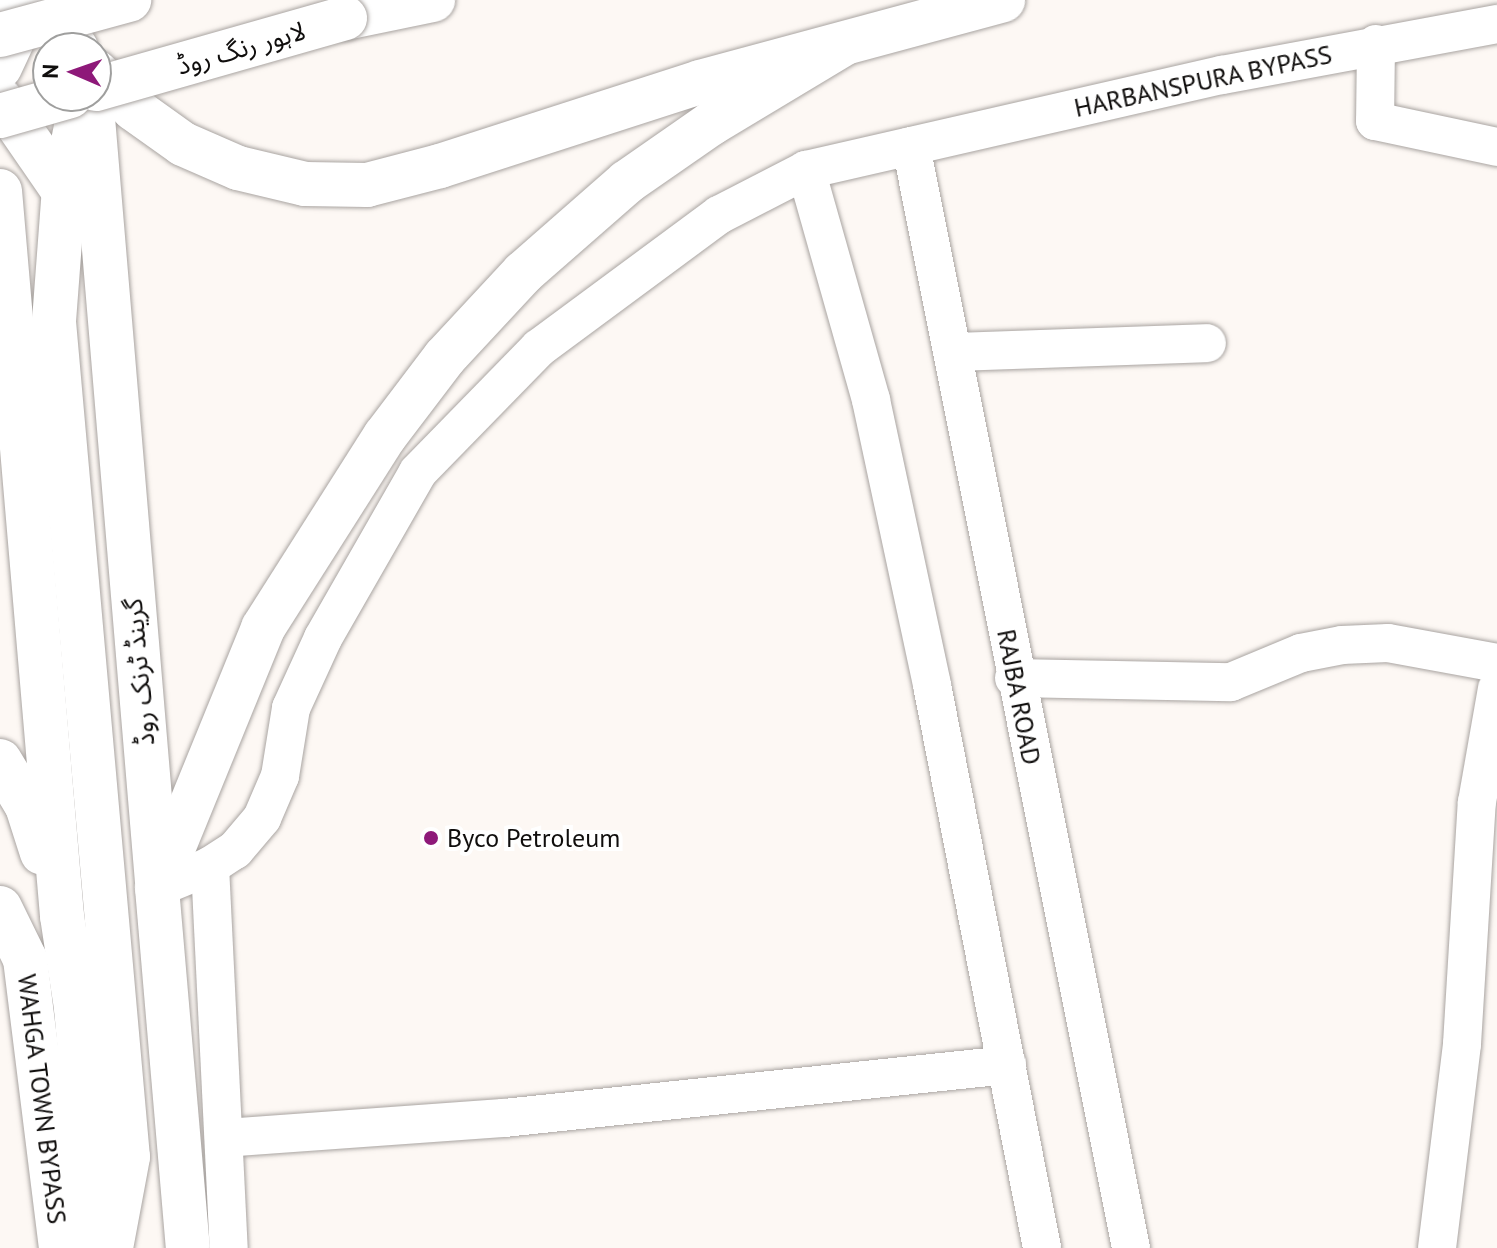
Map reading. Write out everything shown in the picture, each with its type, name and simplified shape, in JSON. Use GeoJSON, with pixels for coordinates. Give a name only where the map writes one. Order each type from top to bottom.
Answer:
{"type":"FeatureCollection","features":[{"type":"Feature","properties":{"kind":"main road"},"geometry":{"type":"LineString","coordinates":[[0,67],[16,33],[22,0]]}},
{"type":"Feature","properties":{"kind":"main road"},"geometry":{"type":"LineString","coordinates":[[42,0],[65,32]]}},
{"type":"Feature","properties":{"kind":"main road"},"geometry":{"type":"LineString","coordinates":[[84,0],[87,32]]}},
{"type":"Feature","properties":{"kind":"main road"},"geometry":{"type":"LineString","coordinates":[[101,32],[114,0]]}},
{"type":"Feature","properties":{"kind":"main road"},"geometry":{"type":"LineString","coordinates":[[0,35],[129,0]]}},
{"type":"Feature","properties":{"kind":"main road","name":"لاہور رنگ روڈ"},"geometry":{"type":"LineString","coordinates":[[112,84],[345,18],[433,0]]}},
{"type":"Feature","properties":{"kind":"main road"},"geometry":{"type":"LineString","coordinates":[[112,88],[134,109],[171,135],[238,168],[305,184],[367,185],[440,166],[700,82],[1003,0]]}},
{"type":"Feature","properties":{"kind":"main road"},"geometry":{"type":"LineString","coordinates":[[157,888],[263,628],[385,436],[445,357],[523,273],[627,182],[712,123],[842,45]]}},
{"type":"Feature","properties":{"kind":"main road"},"geometry":{"type":"LineString","coordinates":[[0,99],[64,188],[103,263]]}},
{"type":"Feature","properties":{"kind":"main road"},"geometry":{"type":"LineString","coordinates":[[0,116],[32,107]]}},
{"type":"Feature","properties":{"kind":"main road"},"geometry":{"type":"LineString","coordinates":[[79,112],[64,188],[54,322],[128,1157],[111,1248]]}},
{"type":"Feature","properties":{"kind":"main road","name":"گرینڈ ٹرنک روڈ"},"geometry":{"type":"LineString","coordinates":[[92,112],[188,1248]]}},
{"type":"Feature","properties":{"kind":"main road"},"geometry":{"type":"LineString","coordinates":[[0,191],[62,916],[76,1008],[98,1248]]}},
{"type":"Feature","properties":{"kind":"main road"},"geometry":{"type":"LineString","coordinates":[[0,761],[27,806],[62,916]]}},
{"type":"Feature","properties":{"kind":"main road","name":"WAHGA TOWN BYPASS"},"geometry":{"type":"LineString","coordinates":[[0,908],[25,959],[61,1248]]}},
{"type":"Feature","properties":{"kind":"main road"},"geometry":{"type":"LineString","coordinates":[[25,959],[76,1008]]}},
{"type":"Feature","properties":{"kind":"street","name":"HARBANSPURA BYPASS"},"geometry":{"type":"LineString","coordinates":[[157,888],[210,866],[235,850],[262,818],[280,776],[291,708],[323,638],[418,472],[539,348],[719,215],[806,170],[1222,75],[1497,24]]}},
{"type":"Feature","properties":{"kind":"street"},"geometry":{"type":"LineString","coordinates":[[1376,44],[1375,121],[1497,147]]}},
{"type":"Feature","properties":{"kind":"street","name":"RAJBA ROAD"},"geometry":{"type":"LineString","coordinates":[[911,146],[1014,678],[1131,1248]]}},
{"type":"Feature","properties":{"kind":"street"},"geometry":{"type":"LineString","coordinates":[[806,170],[874,415],[932,685],[1042,1248]]}},
{"type":"Feature","properties":{"kind":"street"},"geometry":{"type":"LineString","coordinates":[[953,352],[1207,343]]}},
{"type":"Feature","properties":{"kind":"street"},"geometry":{"type":"LineString","coordinates":[[1014,678],[1231,682],[1301,653],[1388,643],[1497,663]]}},
{"type":"Feature","properties":{"kind":"street"},"geometry":{"type":"LineString","coordinates":[[1437,1248],[1462,1044],[1477,802],[1497,689]]}},
{"type":"Feature","properties":{"kind":"street"},"geometry":{"type":"LineString","coordinates":[[210,866],[229,1248]]}},
{"type":"Feature","properties":{"kind":"street"},"geometry":{"type":"LineString","coordinates":[[224,1138],[504,1118],[1007,1065]]}},
{"type":"Feature","properties":{"kind":"place","name":"Byco Petroleum"},"geometry":{"type":"Point","coordinates":[431,838]}}]}
